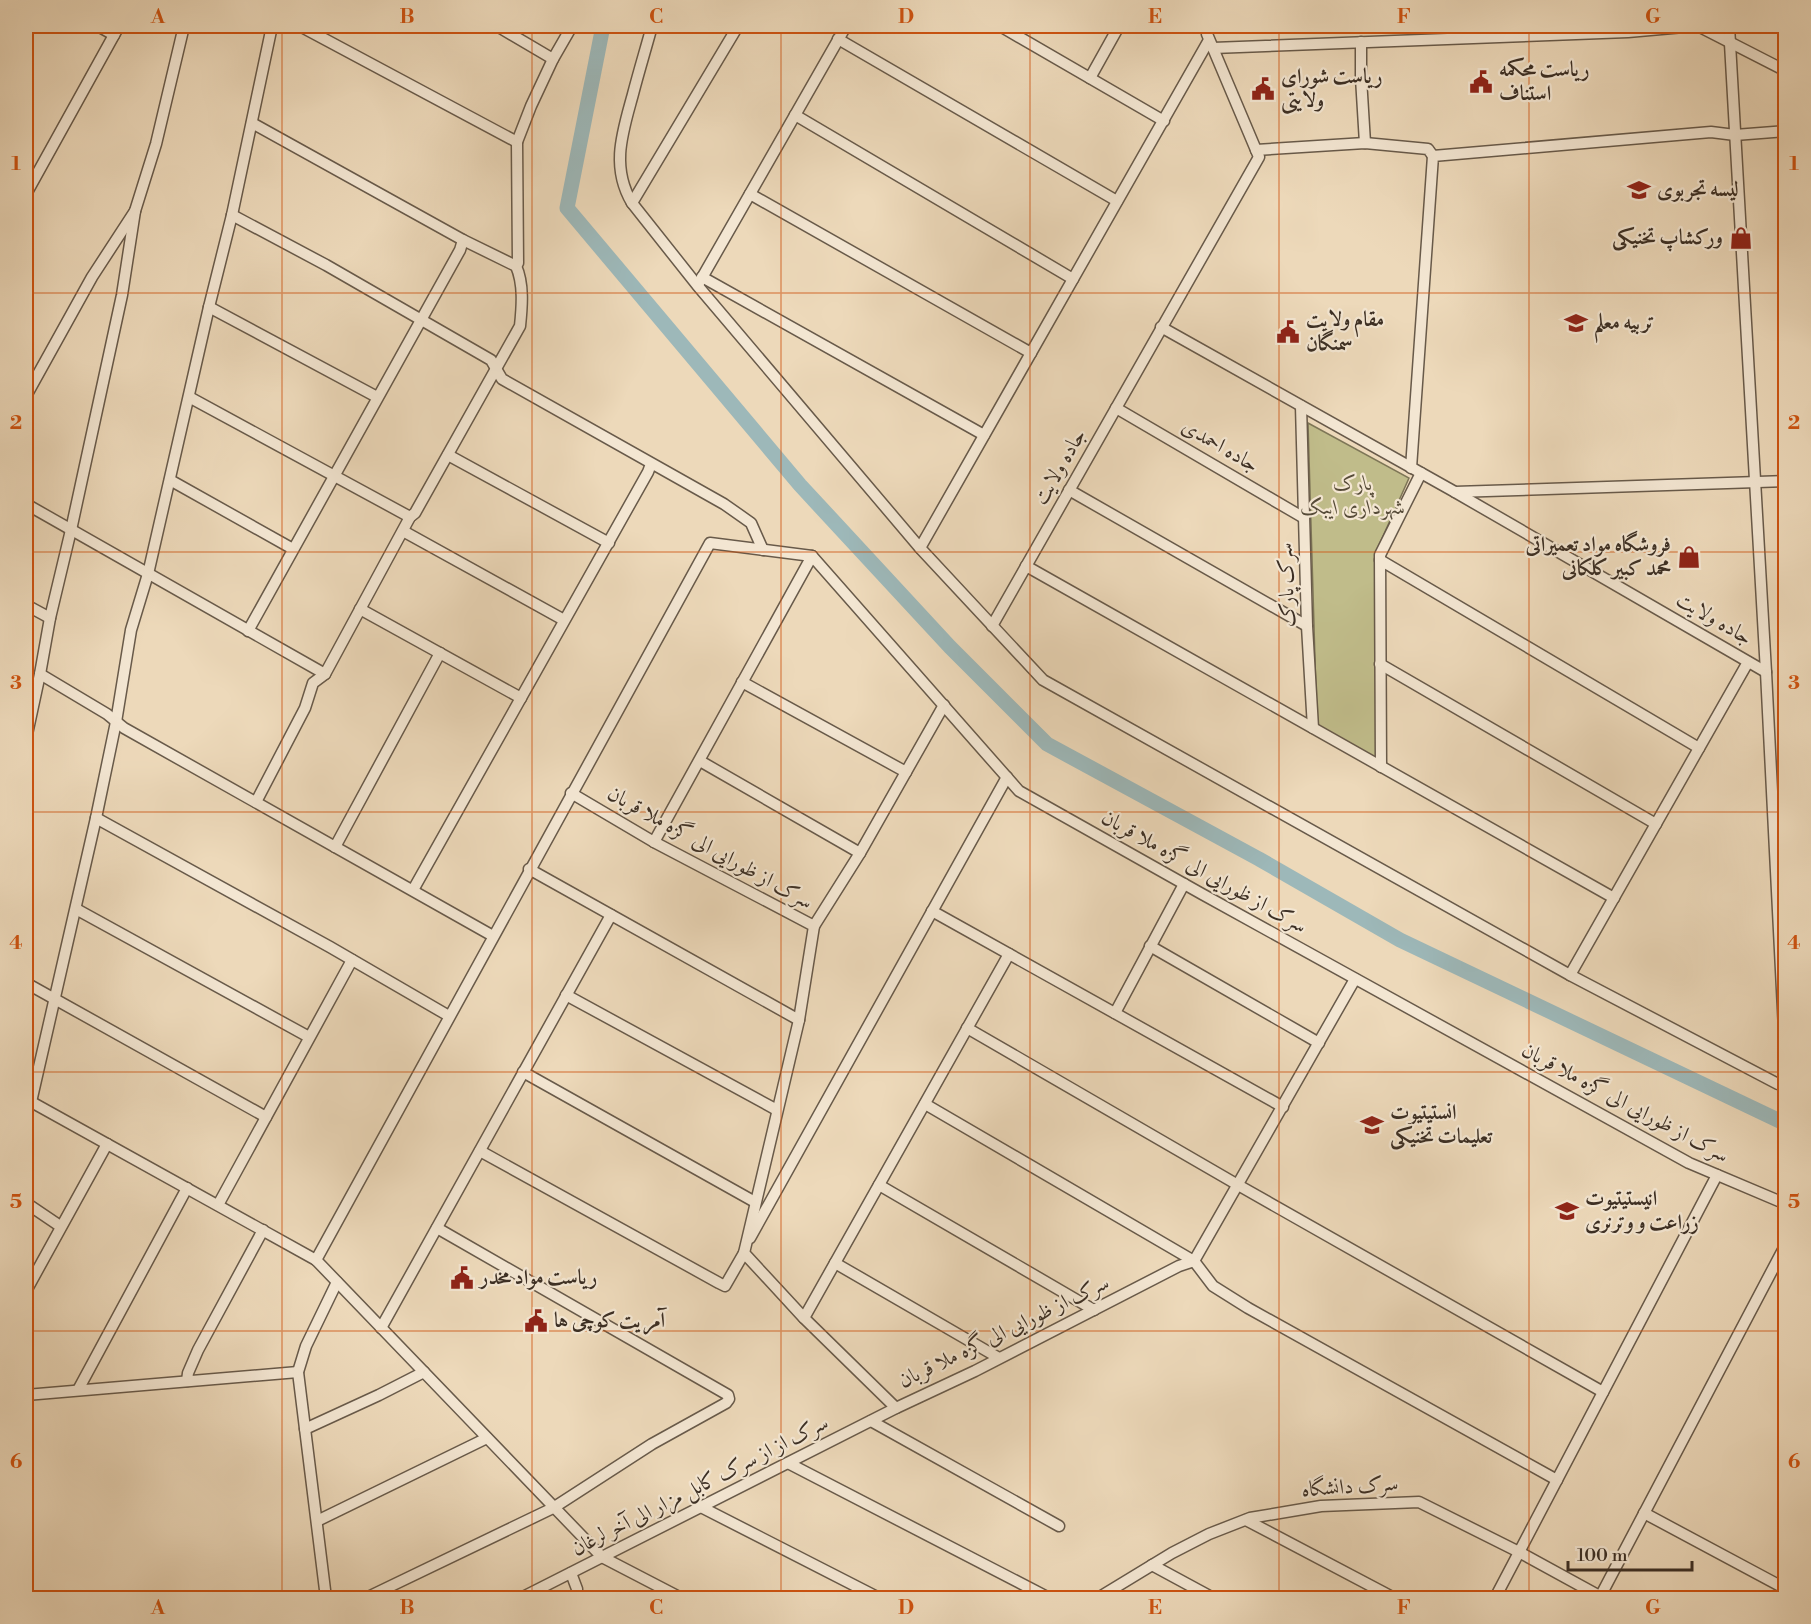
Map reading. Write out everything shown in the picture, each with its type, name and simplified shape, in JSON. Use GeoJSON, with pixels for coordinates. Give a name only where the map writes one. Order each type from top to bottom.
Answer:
{"type":"FeatureCollection","features":[{"type":"Feature","properties":{"kind":"street"},"geometry":{"type":"LineString","coordinates":[[26,194],[117,30],[98,26]]}},
{"type":"Feature","properties":{"kind":"street"},"geometry":{"type":"LineString","coordinates":[[26,739],[50,618],[122,295],[135,211],[156,144],[184,26]]}},
{"type":"Feature","properties":{"kind":"street"},"geometry":{"type":"LineString","coordinates":[[272,26],[232,215],[148,574],[131,630],[116,722],[76,909],[28,1101],[316,1260],[602,1557],[681,1599]]}},
{"type":"Feature","properties":{"kind":"street"},"geometry":{"type":"LineString","coordinates":[[300,26],[517,142]]}},
{"type":"Feature","properties":{"kind":"street"},"geometry":{"type":"LineString","coordinates":[[497,26],[553,59]]}},
{"type":"Feature","properties":{"kind":"street"},"geometry":{"type":"LineString","coordinates":[[256,802],[305,708],[313,683],[325,674],[410,517],[415,513],[520,326],[522,309],[519,274],[516,266],[518,263],[517,142],[553,59],[572,26]]}},
{"type":"Feature","properties":{"kind":"street"},"geometry":{"type":"LineString","coordinates":[[652,26],[620,140],[621,178],[625,192],[920,548],[1043,680],[1570,975],[1778,1084],[1783,1083],[1785,1079]]}},
{"type":"Feature","properties":{"kind":"street"},"geometry":{"type":"LineString","coordinates":[[632,202],[738,26]]}},
{"type":"Feature","properties":{"kind":"street"},"geometry":{"type":"LineString","coordinates":[[700,281],[846,26]]}},
{"type":"Feature","properties":{"kind":"street"},"geometry":{"type":"LineString","coordinates":[[1000,26],[1164,121]]}},
{"type":"Feature","properties":{"kind":"street"},"geometry":{"type":"LineString","coordinates":[[1090,78],[1119,26]]}},
{"type":"Feature","properties":{"kind":"street"},"geometry":{"type":"LineString","coordinates":[[1206,26],[1211,44],[1256,150],[1365,143],[1428,149],[1433,156],[1416,470],[1380,555],[1381,767]]}},
{"type":"Feature","properties":{"kind":"street"},"geometry":{"type":"LineString","coordinates":[[1211,44],[1361,42],[1552,29],[1697,26],[1730,40],[1785,71]]}},
{"type":"Feature","properties":{"kind":"street"},"geometry":{"type":"LineString","coordinates":[[1729,26],[1766,672],[1785,1070]]}},
{"type":"Feature","properties":{"kind":"street"},"geometry":{"type":"LineString","coordinates":[[838,39],[1117,201]]}},
{"type":"Feature","properties":{"kind":"street"},"geometry":{"type":"LineString","coordinates":[[1361,42],[1360,78],[1365,143]]}},
{"type":"Feature","properties":{"kind":"street"},"geometry":{"type":"LineString","coordinates":[[920,548],[1117,201],[1211,44]]}},
{"type":"Feature","properties":{"kind":"street"},"geometry":{"type":"LineString","coordinates":[[795,115],[1073,279]]}},
{"type":"Feature","properties":{"kind":"street"},"geometry":{"type":"LineString","coordinates":[[252,123],[463,240],[516,266]]}},
{"type":"Feature","properties":{"kind":"street"},"geometry":{"type":"LineString","coordinates":[[1433,156],[1712,132],[1735,135],[1785,131]]}},
{"type":"Feature","properties":{"kind":"street","name":"جاده ولایت"},"geometry":{"type":"LineString","coordinates":[[992,626],[1259,157],[1256,150]]}},
{"type":"Feature","properties":{"kind":"street"},"geometry":{"type":"LineString","coordinates":[[750,194],[1031,353]]}},
{"type":"Feature","properties":{"kind":"street"},"geometry":{"type":"LineString","coordinates":[[26,396],[92,277],[135,211]]}},
{"type":"Feature","properties":{"kind":"street"},"geometry":{"type":"LineString","coordinates":[[232,215],[327,265],[490,360],[502,379],[724,504],[751,523],[763,550]]}},
{"type":"Feature","properties":{"kind":"street"},"geometry":{"type":"LineString","coordinates":[[248,631],[463,240]]}},
{"type":"Feature","properties":{"kind":"street"},"geometry":{"type":"LineString","coordinates":[[700,281],[984,435]]}},
{"type":"Feature","properties":{"kind":"street"},"geometry":{"type":"LineString","coordinates":[[209,307],[376,397]]}},
{"type":"Feature","properties":{"kind":"street","name":"جاده ولایت"},"geometry":{"type":"LineString","coordinates":[[1161,327],[1455,492],[1766,672]]}},
{"type":"Feature","properties":{"kind":"street"},"geometry":{"type":"LineString","coordinates":[[189,397],[410,517]]}},
{"type":"Feature","properties":{"kind":"street","name":"سرک پارک"},"geometry":{"type":"LineString","coordinates":[[1301,405],[1307,626],[1313,728]]}},
{"type":"Feature","properties":{"kind":"street","name":"جاده احمدی"},"geometry":{"type":"LineString","coordinates":[[1116,408],[1304,518]]}},
{"type":"Feature","properties":{"kind":"street"},"geometry":{"type":"LineString","coordinates":[[448,455],[609,543]]}},
{"type":"Feature","properties":{"kind":"street"},"geometry":{"type":"LineString","coordinates":[[412,890],[609,543],[651,464]]}},
{"type":"Feature","properties":{"kind":"street"},"geometry":{"type":"LineString","coordinates":[[170,480],[293,549]]}},
{"type":"Feature","properties":{"kind":"street"},"geometry":{"type":"LineString","coordinates":[[1455,492],[1785,481]]}},
{"type":"Feature","properties":{"kind":"street"},"geometry":{"type":"LineString","coordinates":[[1069,490],[1307,626]]}},
{"type":"Feature","properties":{"kind":"street"},"geometry":{"type":"LineString","coordinates":[[26,504],[325,674]]}},
{"type":"Feature","properties":{"kind":"street"},"geometry":{"type":"LineString","coordinates":[[403,531],[564,620]]}},
{"type":"Feature","properties":{"kind":"street"},"geometry":{"type":"LineString","coordinates":[[316,1260],[710,543],[812,556],[654,842]]}},
{"type":"Feature","properties":{"kind":"street","name":"سرک از ظورایی الی گزه ملا قربان"},"geometry":{"type":"LineString","coordinates":[[812,556],[1019,791],[1689,1163],[1785,1204]]}},
{"type":"Feature","properties":{"kind":"street"},"geometry":{"type":"LineString","coordinates":[[1380,560],[1699,748]]}},
{"type":"Feature","properties":{"kind":"street"},"geometry":{"type":"LineString","coordinates":[[1026,566],[1614,898]]}},
{"type":"Feature","properties":{"kind":"street"},"geometry":{"type":"LineString","coordinates":[[26,605],[50,618]]}},
{"type":"Feature","properties":{"kind":"street"},"geometry":{"type":"LineString","coordinates":[[360,609],[521,698]]}},
{"type":"Feature","properties":{"kind":"street"},"geometry":{"type":"LineString","coordinates":[[335,847],[440,653]]}},
{"type":"Feature","properties":{"kind":"street"},"geometry":{"type":"LineString","coordinates":[[1570,975],[1748,662]]}},
{"type":"Feature","properties":{"kind":"street"},"geometry":{"type":"LineString","coordinates":[[1380,664],[1656,824]]}},
{"type":"Feature","properties":{"kind":"street"},"geometry":{"type":"LineString","coordinates":[[40,674],[108,714],[124,728],[493,936]]}},
{"type":"Feature","properties":{"kind":"street"},"geometry":{"type":"LineString","coordinates":[[742,682],[906,772]]}},
{"type":"Feature","properties":{"kind":"street"},"geometry":{"type":"LineString","coordinates":[[814,926],[860,853],[944,705]]}},
{"type":"Feature","properties":{"kind":"street"},"geometry":{"type":"LineString","coordinates":[[700,761],[860,853]]}},
{"type":"Feature","properties":{"kind":"street"},"geometry":{"type":"LineString","coordinates":[[480,1150],[725,1286],[1007,777]]}},
{"type":"Feature","properties":{"kind":"street","name":"سرک از ظورایی الی گزه ملا قربان"},"geometry":{"type":"LineString","coordinates":[[571,793],[654,842],[814,926],[799,1020],[745,1250],[804,1318],[896,1408],[999,1359],[1179,1266],[1194,1261]]}},
{"type":"Feature","properties":{"kind":"street"},"geometry":{"type":"LineString","coordinates":[[96,818],[449,1016]]}},
{"type":"Feature","properties":{"kind":"street"},"geometry":{"type":"LineString","coordinates":[[529,869],[799,1020]]}},
{"type":"Feature","properties":{"kind":"street"},"geometry":{"type":"LineString","coordinates":[[1115,1013],[1184,884]]}},
{"type":"Feature","properties":{"kind":"street"},"geometry":{"type":"LineString","coordinates":[[76,909],[309,1037]]}},
{"type":"Feature","properties":{"kind":"street"},"geometry":{"type":"LineString","coordinates":[[932,911],[1282,1107]]}},
{"type":"Feature","properties":{"kind":"street"},"geometry":{"type":"LineString","coordinates":[[381,1328],[611,915]]}},
{"type":"Feature","properties":{"kind":"street"},"geometry":{"type":"LineString","coordinates":[[1150,946],[1319,1043]]}},
{"type":"Feature","properties":{"kind":"street"},"geometry":{"type":"LineString","coordinates":[[804,1318],[1009,954]]}},
{"type":"Feature","properties":{"kind":"street"},"geometry":{"type":"LineString","coordinates":[[218,1205],[352,960]]}},
{"type":"Feature","properties":{"kind":"street"},"geometry":{"type":"LineString","coordinates":[[1194,1261],[1355,979]]}},
{"type":"Feature","properties":{"kind":"street"},"geometry":{"type":"LineString","coordinates":[[26,983],[266,1117]]}},
{"type":"Feature","properties":{"kind":"street"},"geometry":{"type":"LineString","coordinates":[[566,995],[777,1110]]}},
{"type":"Feature","properties":{"kind":"street"},"geometry":{"type":"LineString","coordinates":[[967,1028],[1603,1392]]}},
{"type":"Feature","properties":{"kind":"street"},"geometry":{"type":"LineString","coordinates":[[523,1072],[755,1202]]}},
{"type":"Feature","properties":{"kind":"street"},"geometry":{"type":"LineString","coordinates":[[925,1104],[1194,1261],[1213,1286],[1248,1308],[1557,1480]]}},
{"type":"Feature","properties":{"kind":"street"},"geometry":{"type":"LineString","coordinates":[[26,1291],[107,1144]]}},
{"type":"Feature","properties":{"kind":"street"},"geometry":{"type":"LineString","coordinates":[[1495,1599],[1717,1175]]}},
{"type":"Feature","properties":{"kind":"street"},"geometry":{"type":"LineString","coordinates":[[879,1185],[1094,1310]]}},
{"type":"Feature","properties":{"kind":"street"},"geometry":{"type":"LineString","coordinates":[[78,1390],[187,1188]]}},
{"type":"Feature","properties":{"kind":"street"},"geometry":{"type":"LineString","coordinates":[[26,1203],[60,1226]]}},
{"type":"Feature","properties":{"kind":"street"},"geometry":{"type":"LineString","coordinates":[[366,1599],[553,1508],[652,1444],[729,1399],[728,1395],[437,1228]]}},
{"type":"Feature","properties":{"kind":"street"},"geometry":{"type":"LineString","coordinates":[[187,1381],[198,1350],[263,1230]]}},
{"type":"Feature","properties":{"kind":"street"},"geometry":{"type":"LineString","coordinates":[[1602,1598],[1785,1244]]}},
{"type":"Feature","properties":{"kind":"street"},"geometry":{"type":"LineString","coordinates":[[835,1263],[999,1359]]}},
{"type":"Feature","properties":{"kind":"street"},"geometry":{"type":"LineString","coordinates":[[326,1599],[298,1372],[306,1346],[337,1282]]}},
{"type":"Feature","properties":{"kind":"street"},"geometry":{"type":"LineString","coordinates":[[26,1395],[298,1372]]}},
{"type":"Feature","properties":{"kind":"street"},"geometry":{"type":"LineString","coordinates":[[305,1429],[424,1372]]}},
{"type":"Feature","properties":{"kind":"street","name":"سرک از از سرک کابل مزار الی آخر لرغان"},"geometry":{"type":"LineString","coordinates":[[521,1599],[896,1408]]}},
{"type":"Feature","properties":{"kind":"street"},"geometry":{"type":"LineString","coordinates":[[871,1421],[1059,1526]]}},
{"type":"Feature","properties":{"kind":"street"},"geometry":{"type":"LineString","coordinates":[[316,1521],[488,1438]]}},
{"type":"Feature","properties":{"kind":"street"},"geometry":{"type":"LineString","coordinates":[[788,1463],[1048,1599]]}},
{"type":"Feature","properties":{"kind":"street","name":"سرک دانشگاه"},"geometry":{"type":"LineString","coordinates":[[1098,1599],[1152,1565],[1209,1534],[1246,1520],[1321,1506],[1419,1502],[1519,1552],[1602,1598]]}},
{"type":"Feature","properties":{"kind":"street"},"geometry":{"type":"LineString","coordinates":[[701,1507],[879,1599]]}},
{"type":"Feature","properties":{"kind":"street"},"geometry":{"type":"LineString","coordinates":[[1644,1513],[1785,1589]]}},
{"type":"Feature","properties":{"kind":"street"},"geometry":{"type":"LineString","coordinates":[[1246,1520],[1394,1599]]}},
{"type":"Feature","properties":{"kind":"street"},"geometry":{"type":"LineString","coordinates":[[1152,1565],[1213,1599]]}},
{"type":"Feature","properties":{"kind":"street"},"geometry":{"type":"LineString","coordinates":[[571,1573],[577,1589],[577,1599]]}},
{"type":"Feature","properties":{"kind":"green space","name":"پارک شهرداری ایبک"},"geometry":{"type":"Polygon","coordinates":[[[1308,423],[1409,478],[1376,552],[1377,759],[1317,728],[1308,423]]]}},
{"type":"Feature","properties":{"kind":"waterway"},"geometry":{"type":"LineString","coordinates":[[603,26],[567,208],[800,485],[950,647],[1047,744],[1259,859],[1400,940],[1786,1124]]}},
{"type":"Feature","properties":{"kind":"place","name":"ریاست محکمه استناف"},"geometry":{"type":"Point","coordinates":[1481,82]}},
{"type":"Feature","properties":{"kind":"place","name":"ریاست شورای ولایتی"},"geometry":{"type":"Point","coordinates":[1263,89]}},
{"type":"Feature","properties":{"kind":"place","name":"لیسه تجربوی"},"geometry":{"type":"Point","coordinates":[1639,190]}},
{"type":"Feature","properties":{"kind":"place","name":"ورکشاپ تخنیکی"},"geometry":{"type":"Point","coordinates":[1741,238]}},
{"type":"Feature","properties":{"kind":"place","name":"تربیه معلم"},"geometry":{"type":"Point","coordinates":[1576,323]}},
{"type":"Feature","properties":{"kind":"place","name":"مقام ولایت سمنگان"},"geometry":{"type":"Point","coordinates":[1288,332]}},
{"type":"Feature","properties":{"kind":"place","name":"فروشگاه مواد تعمیراتی محمد کبیر کلکانی"},"geometry":{"type":"Point","coordinates":[1689,557]}},
{"type":"Feature","properties":{"kind":"place","name":"انستیتیوت تعلیمات تخنیکی"},"geometry":{"type":"Point","coordinates":[1372,1125]}},
{"type":"Feature","properties":{"kind":"place","name":"انیستیتیوت زراعت و وترنری"},"geometry":{"type":"Point","coordinates":[1567,1211]}},
{"type":"Feature","properties":{"kind":"place","name":"ریاست مواد مخدر"},"geometry":{"type":"Point","coordinates":[462,1278]}},
{"type":"Feature","properties":{"kind":"place","name":"آمریت کوچی ها"},"geometry":{"type":"Point","coordinates":[536,1321]}}]}
